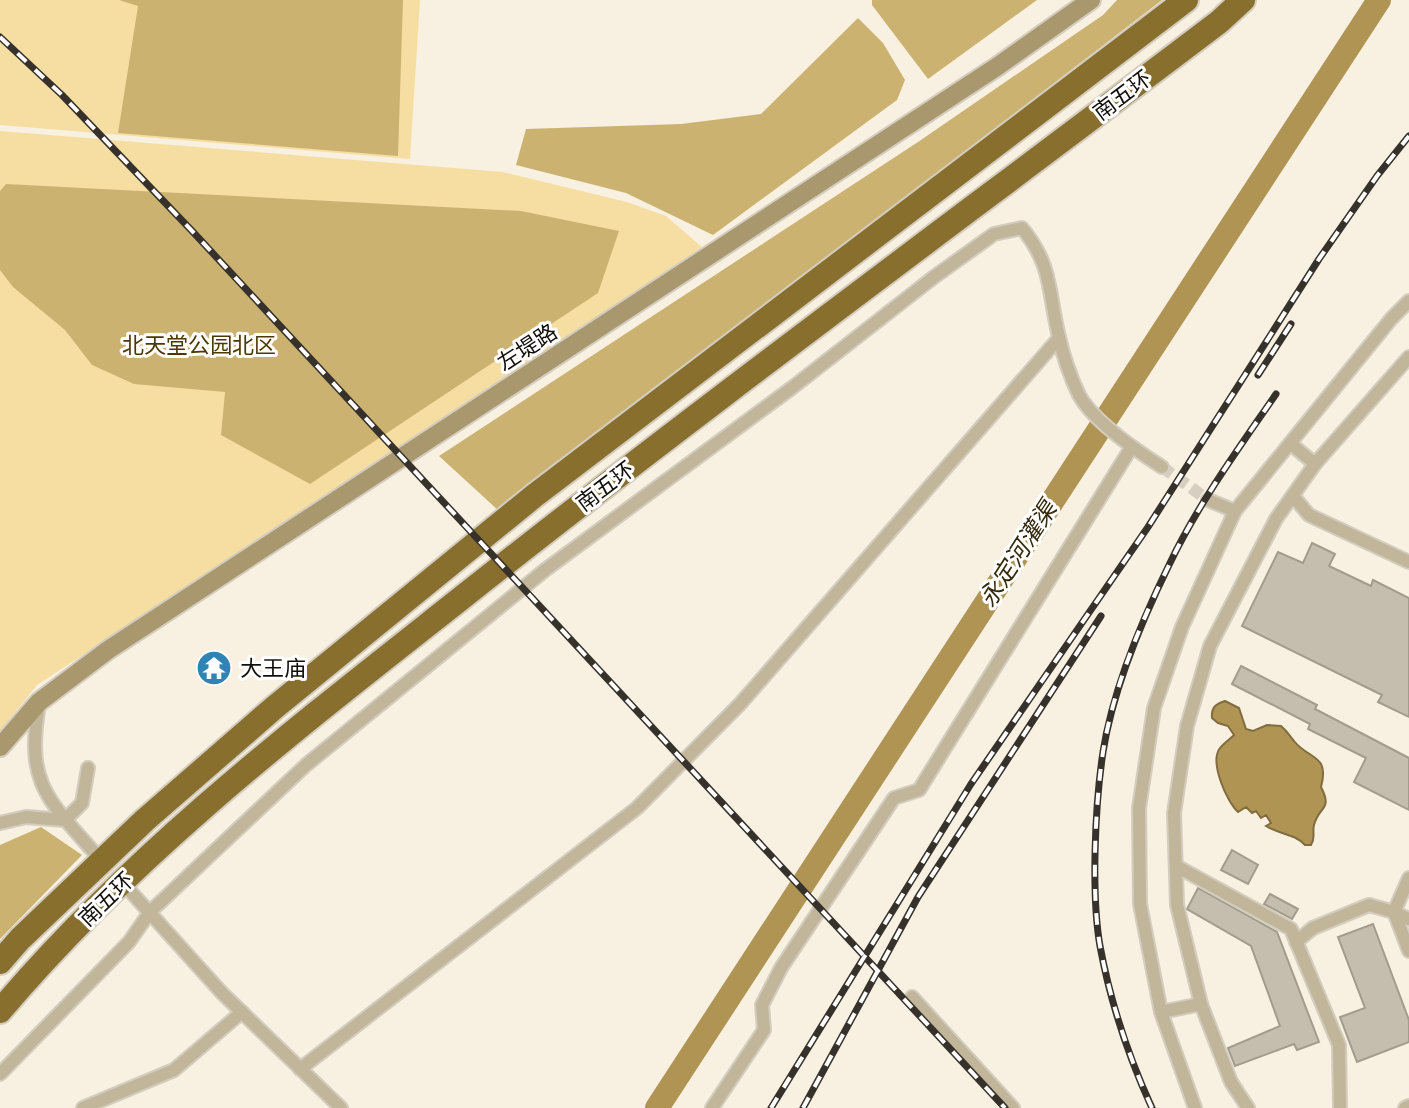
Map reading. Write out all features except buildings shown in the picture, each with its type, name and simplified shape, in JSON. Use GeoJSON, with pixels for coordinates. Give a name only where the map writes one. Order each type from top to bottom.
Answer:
{"type":"FeatureCollection","features":[{"type":"Feature","properties":{"kind":"highway","name":"南五环"},"geometry":{"type":"LineString","coordinates":[[0,962],[20,939],[156,810],[275,707],[534,496],[1186,0]]}},
{"type":"Feature","properties":{"kind":"highway","name":"南五环"},"geometry":{"type":"LineString","coordinates":[[0,1011],[42,961],[165,842],[294,730],[554,525],[1219,22],[1243,0]]}},
{"type":"Feature","properties":{"kind":"main road","name":"左堤路"},"geometry":{"type":"LineString","coordinates":[[0,747],[39,702],[108,650],[959,92],[1091,0]]}},
{"type":"Feature","properties":{"kind":"street"},"geometry":{"type":"LineString","coordinates":[[0,1074],[129,942],[150,912],[306,765],[533,580],[994,234],[1022,228],[1037,246],[1050,280],[1059,338],[1078,394],[1131,448],[1162,467]]}},
{"type":"Feature","properties":{"kind":"street"},"geometry":{"type":"LineString","coordinates":[[1195,1108],[1161,1012],[1140,904],[1139,808],[1154,708],[1182,627],[1235,511],[1409,301]]}},
{"type":"Feature","properties":{"kind":"street"},"geometry":{"type":"LineString","coordinates":[[300,1069],[637,808],[740,704],[1059,338]]}},
{"type":"Feature","properties":{"kind":"street"},"geometry":{"type":"LineString","coordinates":[[1248,1108],[1231,1082],[1201,1004],[1177,905],[1174,813],[1187,726],[1210,646],[1276,519],[1315,464],[1409,357]]}},
{"type":"Feature","properties":{"kind":"street"},"geometry":{"type":"LineString","coordinates":[[1291,444],[1315,464]]}},
{"type":"Feature","properties":{"kind":"street"},"geometry":{"type":"LineString","coordinates":[[712,1108],[764,1030],[762,1005],[781,968],[894,798],[919,790],[1131,448]]}},
{"type":"Feature","properties":{"kind":"street"},"geometry":{"type":"LineString","coordinates":[[1293,496],[1309,515],[1409,562]]}},
{"type":"Feature","properties":{"kind":"street"},"geometry":{"type":"LineString","coordinates":[[1208,500],[1235,511]]}},
{"type":"Feature","properties":{"kind":"street"},"geometry":{"type":"LineString","coordinates":[[39,702],[34,752],[38,774],[53,806],[92,850]]}},
{"type":"Feature","properties":{"kind":"street"},"geometry":{"type":"LineString","coordinates":[[0,823],[26,817],[65,820],[82,803],[88,768]]}},
{"type":"Feature","properties":{"kind":"street"},"geometry":{"type":"LineString","coordinates":[[1176,866],[1291,929],[1339,1045],[1340,1108]]}},
{"type":"Feature","properties":{"kind":"street"},"geometry":{"type":"LineString","coordinates":[[1409,878],[1394,912],[1409,951]]}},
{"type":"Feature","properties":{"kind":"street"},"geometry":{"type":"LineString","coordinates":[[131,892],[242,1012],[341,1108]]}},
{"type":"Feature","properties":{"kind":"street"},"geometry":{"type":"LineString","coordinates":[[1296,942],[1313,928],[1369,905],[1409,919]]}},
{"type":"Feature","properties":{"kind":"street"},"geometry":{"type":"LineString","coordinates":[[912,997],[1013,1108]]}},
{"type":"Feature","properties":{"kind":"street"},"geometry":{"type":"LineString","coordinates":[[1161,1012],[1201,1004]]}},
{"type":"Feature","properties":{"kind":"street"},"geometry":{"type":"LineString","coordinates":[[83,1108],[174,1070],[242,1012]]}},
{"type":"Feature","properties":{"kind":"green space"},"geometry":{"type":"Polygon","coordinates":[[[0,0],[420,0],[410,159],[0,125],[0,0]]]}},
{"type":"Feature","properties":{"kind":"green space"},"geometry":{"type":"Polygon","coordinates":[[[119,0],[403,0],[398,156],[118,133],[138,6],[119,0]]]}},
{"type":"Feature","properties":{"kind":"green space"},"geometry":{"type":"Polygon","coordinates":[[[872,0],[1037,0],[928,79],[872,5],[872,0]]]}},
{"type":"Feature","properties":{"kind":"green space"},"geometry":{"type":"Polygon","coordinates":[[[1117,0],[1162,0],[499,511],[439,456],[918,142],[1103,15],[1117,0]]]}},
{"type":"Feature","properties":{"kind":"green space"},"geometry":{"type":"Polygon","coordinates":[[[858,18],[883,43],[905,80],[897,100],[713,235],[626,193],[516,165],[526,129],[681,124],[761,114],[858,18]]]}},
{"type":"Feature","properties":{"kind":"green space","name":"北天堂公园北区"},"geometry":{"type":"Polygon","coordinates":[[[0,131],[503,172],[627,202],[666,216],[702,247],[362,474],[37,685],[0,731],[0,131]]]}},
{"type":"Feature","properties":{"kind":"green space"},"geometry":{"type":"Polygon","coordinates":[[[6,184],[521,211],[619,231],[598,293],[310,484],[221,435],[225,392],[134,384],[92,365],[65,330],[13,287],[0,270],[0,191],[6,184]]]}},
{"type":"Feature","properties":{"kind":"green space"},"geometry":{"type":"Polygon","coordinates":[[[41,827],[82,855],[0,939],[0,845],[41,827]]]}},
{"type":"Feature","properties":{"kind":"shaded area"},"geometry":{"type":"Polygon","coordinates":[[[1225,701],[1239,708],[1246,729],[1253,731],[1267,725],[1281,726],[1320,763],[1323,769],[1321,787],[1326,800],[1314,825],[1311,845],[1266,826],[1271,823],[1266,815],[1261,818],[1256,811],[1252,813],[1246,807],[1238,812],[1229,800],[1218,772],[1217,754],[1234,735],[1228,726],[1212,718],[1215,706],[1225,701]]]}},
{"type":"Feature","properties":{"kind":"waterway","name":"永定河灌渠"},"geometry":{"type":"LineString","coordinates":[[657,1108],[1379,0]]}},
{"type":"Feature","properties":{"kind":"tunnel"},"geometry":{"type":"LineString","coordinates":[[1162,467],[1208,500]]}},
{"type":"Feature","properties":{"kind":"railway"},"geometry":{"type":"LineString","coordinates":[[0,37],[62,95],[194,233],[1005,1108]]}},
{"type":"Feature","properties":{"kind":"railway"},"geometry":{"type":"LineString","coordinates":[[771,1108],[971,784],[1148,527],[1319,259],[1409,136]]}},
{"type":"Feature","properties":{"kind":"railway"},"geometry":{"type":"LineString","coordinates":[[1258,375],[1291,324]]}},
{"type":"Feature","properties":{"kind":"railway"},"geometry":{"type":"LineString","coordinates":[[1152,1108],[1121,1028],[1097,925],[1095,849],[1103,752],[1129,656],[1170,563],[1206,498],[1276,394]]}},
{"type":"Feature","properties":{"kind":"railway"},"geometry":{"type":"LineString","coordinates":[[803,1108],[918,897],[1101,616]]}},
{"type":"Feature","properties":{"kind":"place","name":"大王庙"},"geometry":{"type":"Point","coordinates":[214,668]}}]}
